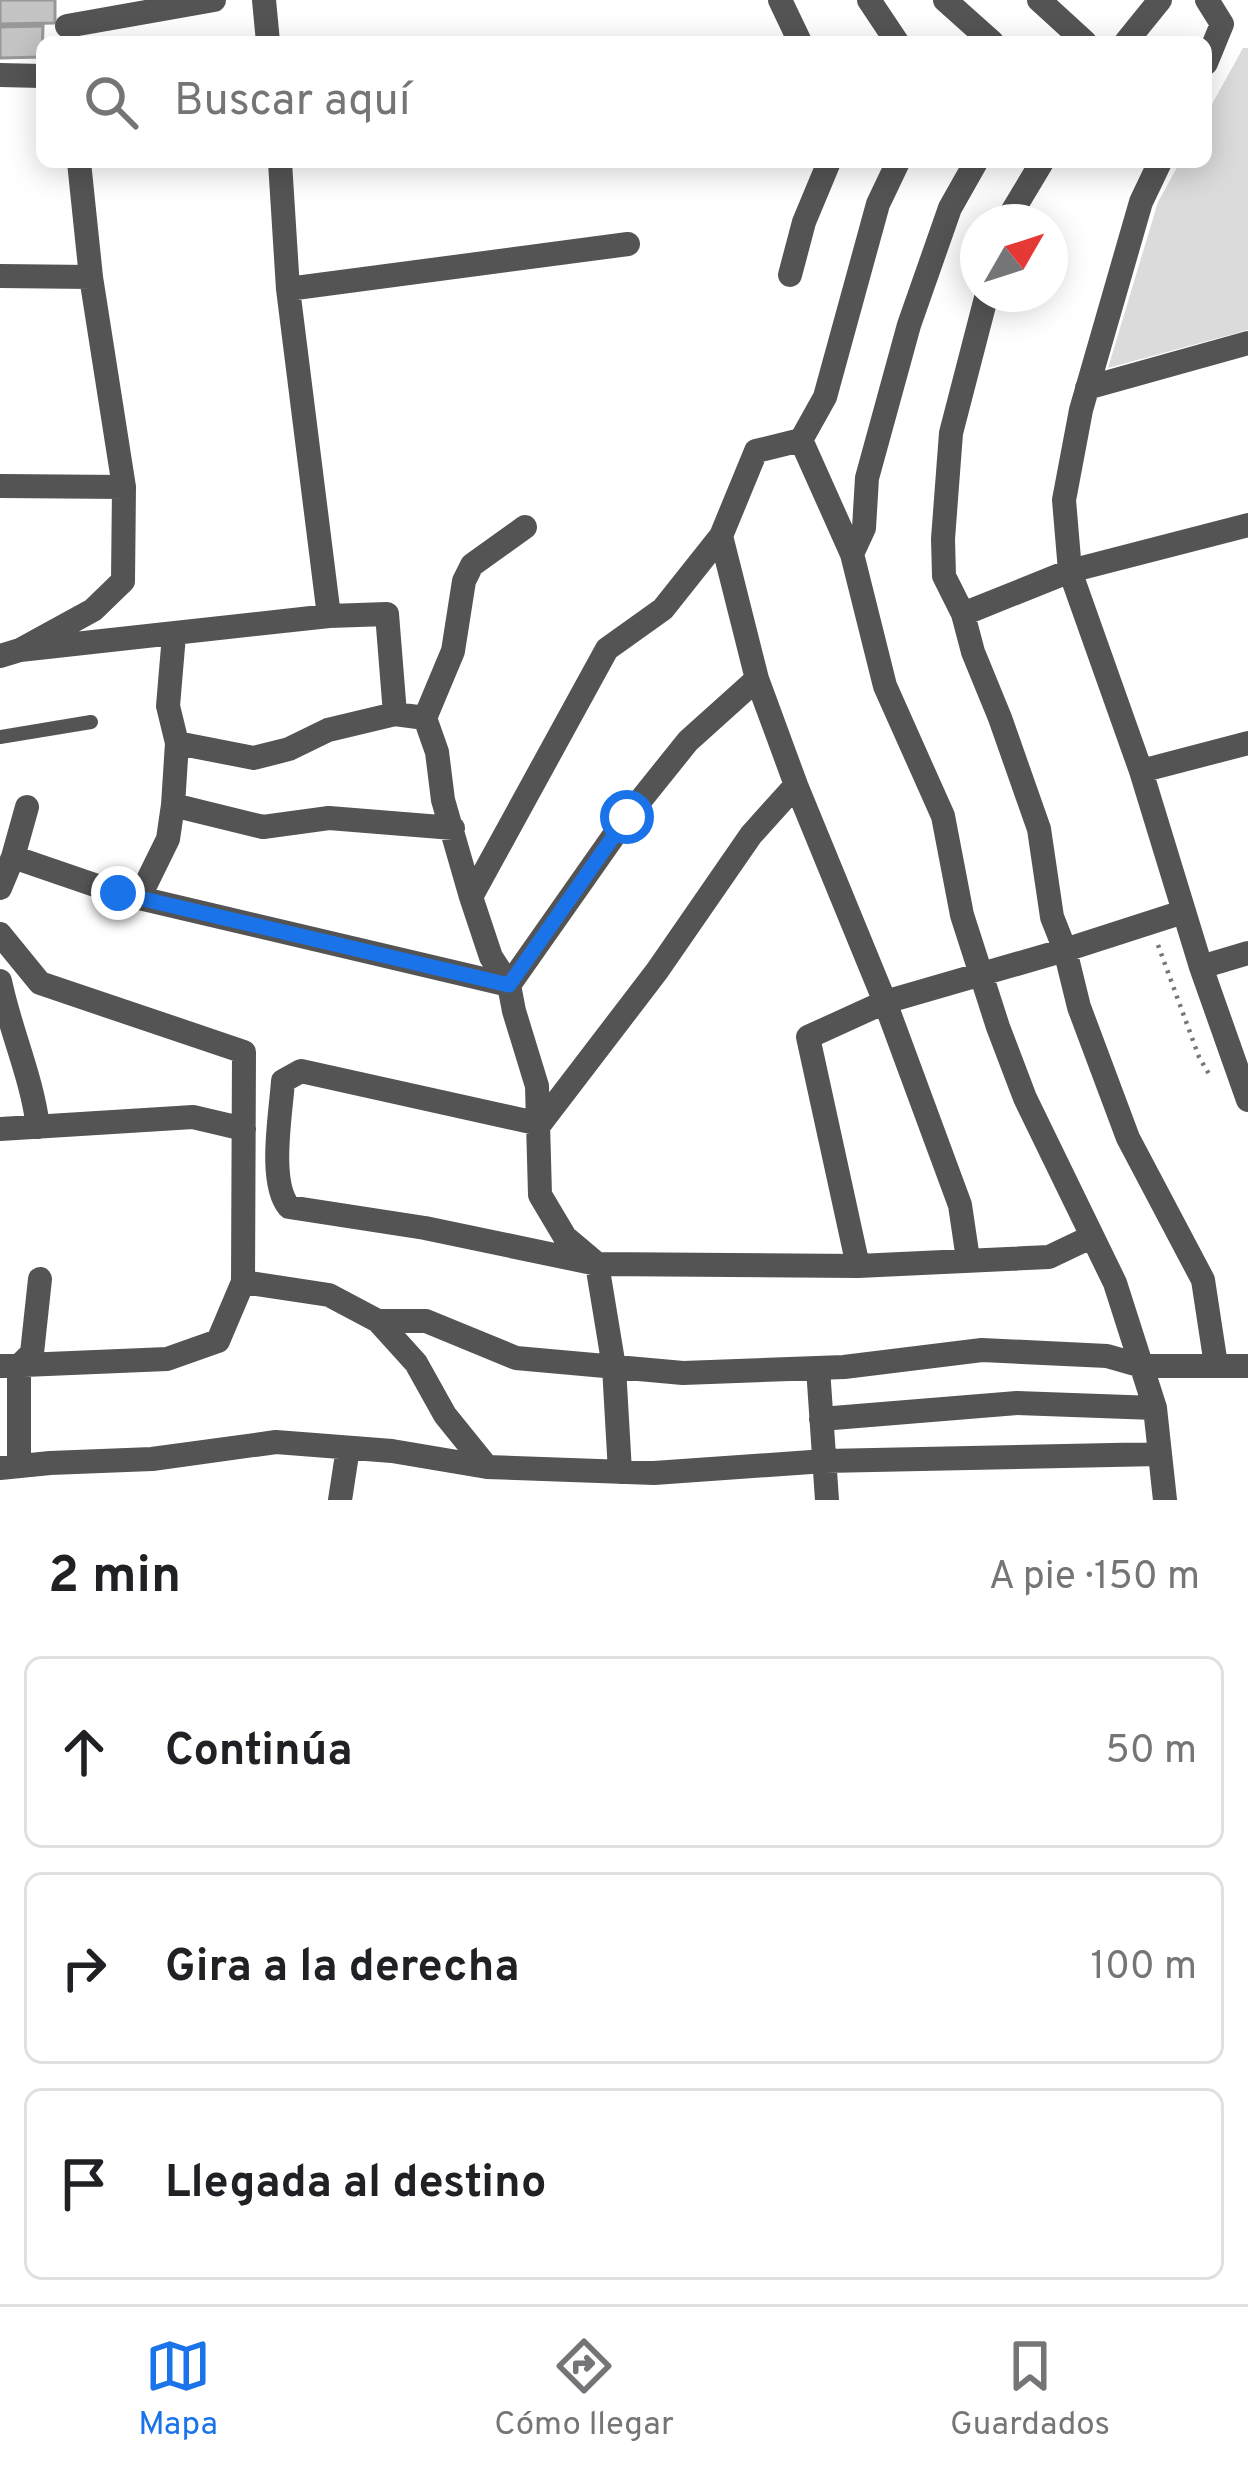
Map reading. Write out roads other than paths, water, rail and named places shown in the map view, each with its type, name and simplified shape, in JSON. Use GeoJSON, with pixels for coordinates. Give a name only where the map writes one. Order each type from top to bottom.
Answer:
{"type":"FeatureCollection","features":[{"type":"Feature","properties":{"kind":"street"},"geometry":{"type":"LineString","coordinates":[[68,0],[68,34],[214,0]]}},
{"type":"Feature","properties":{"kind":"street"},"geometry":{"type":"LineString","coordinates":[[264,0],[267,36]]}},
{"type":"Feature","properties":{"kind":"street"},"geometry":{"type":"LineString","coordinates":[[780,0],[797,36]]}},
{"type":"Feature","properties":{"kind":"street"},"geometry":{"type":"LineString","coordinates":[[869,0],[893,36]]}},
{"type":"Feature","properties":{"kind":"street"},"geometry":{"type":"LineString","coordinates":[[945,0],[985,36]]}},
{"type":"Feature","properties":{"kind":"street"},"geometry":{"type":"LineString","coordinates":[[1039,0],[1078,36]]}},
{"type":"Feature","properties":{"kind":"street"},"geometry":{"type":"LineString","coordinates":[[1131,36],[1160,0]]}},
{"type":"Feature","properties":{"kind":"street"},"geometry":{"type":"LineString","coordinates":[[1208,0],[1235,25],[1212,56]]}},
{"type":"Feature","properties":{"kind":"street"},"geometry":{"type":"LineString","coordinates":[[0,74],[36,76]]}},
{"type":"Feature","properties":{"kind":"street"},"geometry":{"type":"LineString","coordinates":[[10,653],[94,610],[123,581],[124,487],[91,277],[80,168]]}},
{"type":"Feature","properties":{"kind":"street"},"geometry":{"type":"LineString","coordinates":[[280,168],[288,289],[329,616]]}},
{"type":"Feature","properties":{"kind":"street"},"geometry":{"type":"LineString","coordinates":[[790,275],[804,222],[826,168]]}},
{"type":"Feature","properties":{"kind":"street"},"geometry":{"type":"LineString","coordinates":[[471,897],[607,649],[663,609],[721,536],[756,451],[801,440],[825,397],[878,203],[895,168]]}},
{"type":"Feature","properties":{"kind":"street"},"geometry":{"type":"LineString","coordinates":[[852,554],[864,528],[867,478],[909,326],[950,208],[973,168]]}},
{"type":"Feature","properties":{"kind":"street"},"geometry":{"type":"LineString","coordinates":[[1017,204],[1038,168]]}},
{"type":"Feature","properties":{"kind":"street"},"geometry":{"type":"LineString","coordinates":[[1157,168],[1141,202],[1087,388],[1064,500],[1070,571],[1248,1100]]}},
{"type":"Feature","properties":{"kind":"street"},"geometry":{"type":"LineString","coordinates":[[288,289],[628,244]]}},
{"type":"Feature","properties":{"kind":"street"},"geometry":{"type":"LineString","coordinates":[[0,276],[91,277]]}},
{"type":"Feature","properties":{"kind":"street"},"geometry":{"type":"LineString","coordinates":[[983,312],[951,433],[944,576],[963,614],[1039,829],[1052,916],[1079,1007],[1128,1138],[1204,1280],[1216,1365]]}},
{"type":"Feature","properties":{"kind":"street"},"geometry":{"type":"LineString","coordinates":[[1087,388],[1248,344]]}},
{"type":"Feature","properties":{"kind":"street"},"geometry":{"type":"LineString","coordinates":[[801,440],[852,554],[885,686],[943,816],[962,915],[1025,1098],[1115,1283],[1156,1408],[1165,1500]]}},
{"type":"Feature","properties":{"kind":"street"},"geometry":{"type":"LineString","coordinates":[[0,486],[124,487]]}},
{"type":"Feature","properties":{"kind":"street"},"geometry":{"type":"LineString","coordinates":[[963,614],[1070,571],[1248,525]]}},
{"type":"Feature","properties":{"kind":"street"},"geometry":{"type":"LineString","coordinates":[[525,527],[472,565],[464,581],[453,652],[425,718],[471,897],[491,957],[509,985],[538,1086],[540,1195],[565,1237],[597,1264],[614,1367],[620,1472]]}},
{"type":"Feature","properties":{"kind":"street"},"geometry":{"type":"LineString","coordinates":[[721,536],[757,679],[960,1205],[968,1259]]}},
{"type":"Feature","properties":{"kind":"street"},"geometry":{"type":"LineString","coordinates":[[10,653],[329,616],[387,614],[395,714]]}},
{"type":"Feature","properties":{"kind":"street"},"geometry":{"type":"LineString","coordinates":[[139,898],[168,839],[173,805],[177,743],[168,706],[174,635]]}},
{"type":"Feature","properties":{"kind":"street"},"geometry":{"type":"LineString","coordinates":[[509,985],[627,817],[688,741],[757,679]]}},
{"type":"Feature","properties":{"kind":"street"},"geometry":{"type":"LineString","coordinates":[[177,743],[254,758],[289,749],[328,730],[395,714],[425,718]]}},
{"type":"Feature","properties":{"kind":"street"},"geometry":{"type":"LineString","coordinates":[[1141,771],[1248,742]]}},
{"type":"Feature","properties":{"kind":"street"},"geometry":{"type":"LineString","coordinates":[[540,1124],[657,971],[751,835],[796,784]]}},
{"type":"Feature","properties":{"kind":"street"},"geometry":{"type":"LineString","coordinates":[[173,805],[262,827],[329,818],[453,828]]}},
{"type":"Feature","properties":{"kind":"street"},"geometry":{"type":"LineString","coordinates":[[0,888],[27,808]]}},
{"type":"Feature","properties":{"kind":"street"},"geometry":{"type":"LineString","coordinates":[[13,857],[139,898],[509,985]]}},
{"type":"Feature","properties":{"kind":"street"},"geometry":{"type":"LineString","coordinates":[[858,1266],[808,1037],[885,1002],[1183,912]]}},
{"type":"Feature","properties":{"kind":"street"},"geometry":{"type":"LineString","coordinates":[[0,934],[40,983],[244,1052],[243,1282],[218,1341],[167,1359],[9,1366]]}},
{"type":"Feature","properties":{"kind":"street"},"geometry":{"type":"LineString","coordinates":[[1201,968],[1248,953]]}},
{"type":"Feature","properties":{"kind":"street"},"geometry":{"type":"LineString","coordinates":[[0,981],[38,1127]]}},
{"type":"Feature","properties":{"kind":"street"},"geometry":{"type":"LineString","coordinates":[[540,1124],[302,1071],[283,1081],[277,1173],[280,1197],[289,1207],[425,1228],[597,1264],[858,1266],[1049,1257],[1091,1237]]}},
{"type":"Feature","properties":{"kind":"street"},"geometry":{"type":"LineString","coordinates":[[0,1129],[193,1117],[244,1129]]}},
{"type":"Feature","properties":{"kind":"street"},"geometry":{"type":"LineString","coordinates":[[9,1366],[32,1352],[40,1280]]}},
{"type":"Feature","properties":{"kind":"street"},"geometry":{"type":"LineString","coordinates":[[243,1282],[329,1295],[378,1321],[416,1363],[446,1415],[487,1467]]}},
{"type":"Feature","properties":{"kind":"street"},"geometry":{"type":"LineString","coordinates":[[378,1321],[426,1321],[516,1358],[682,1372],[818,1368],[982,1350],[1107,1356],[1142,1366],[1248,1366]]}},
{"type":"Feature","properties":{"kind":"street"},"geometry":{"type":"LineString","coordinates":[[9,1366],[10,1467],[152,1460],[276,1442],[392,1451],[487,1467],[654,1473],[825,1461],[1160,1454]]}},
{"type":"Feature","properties":{"kind":"street"},"geometry":{"type":"LineString","coordinates":[[818,1368],[827,1500]]}},
{"type":"Feature","properties":{"kind":"street"},"geometry":{"type":"LineString","coordinates":[[821,1419],[1017,1403],[1156,1408]]}},
{"type":"Feature","properties":{"kind":"street"},"geometry":{"type":"LineString","coordinates":[[340,1500],[348,1448]]}},
{"type":"Feature","properties":{"kind":"lane"},"geometry":{"type":"LineString","coordinates":[[0,737],[91,722]]}}]}
